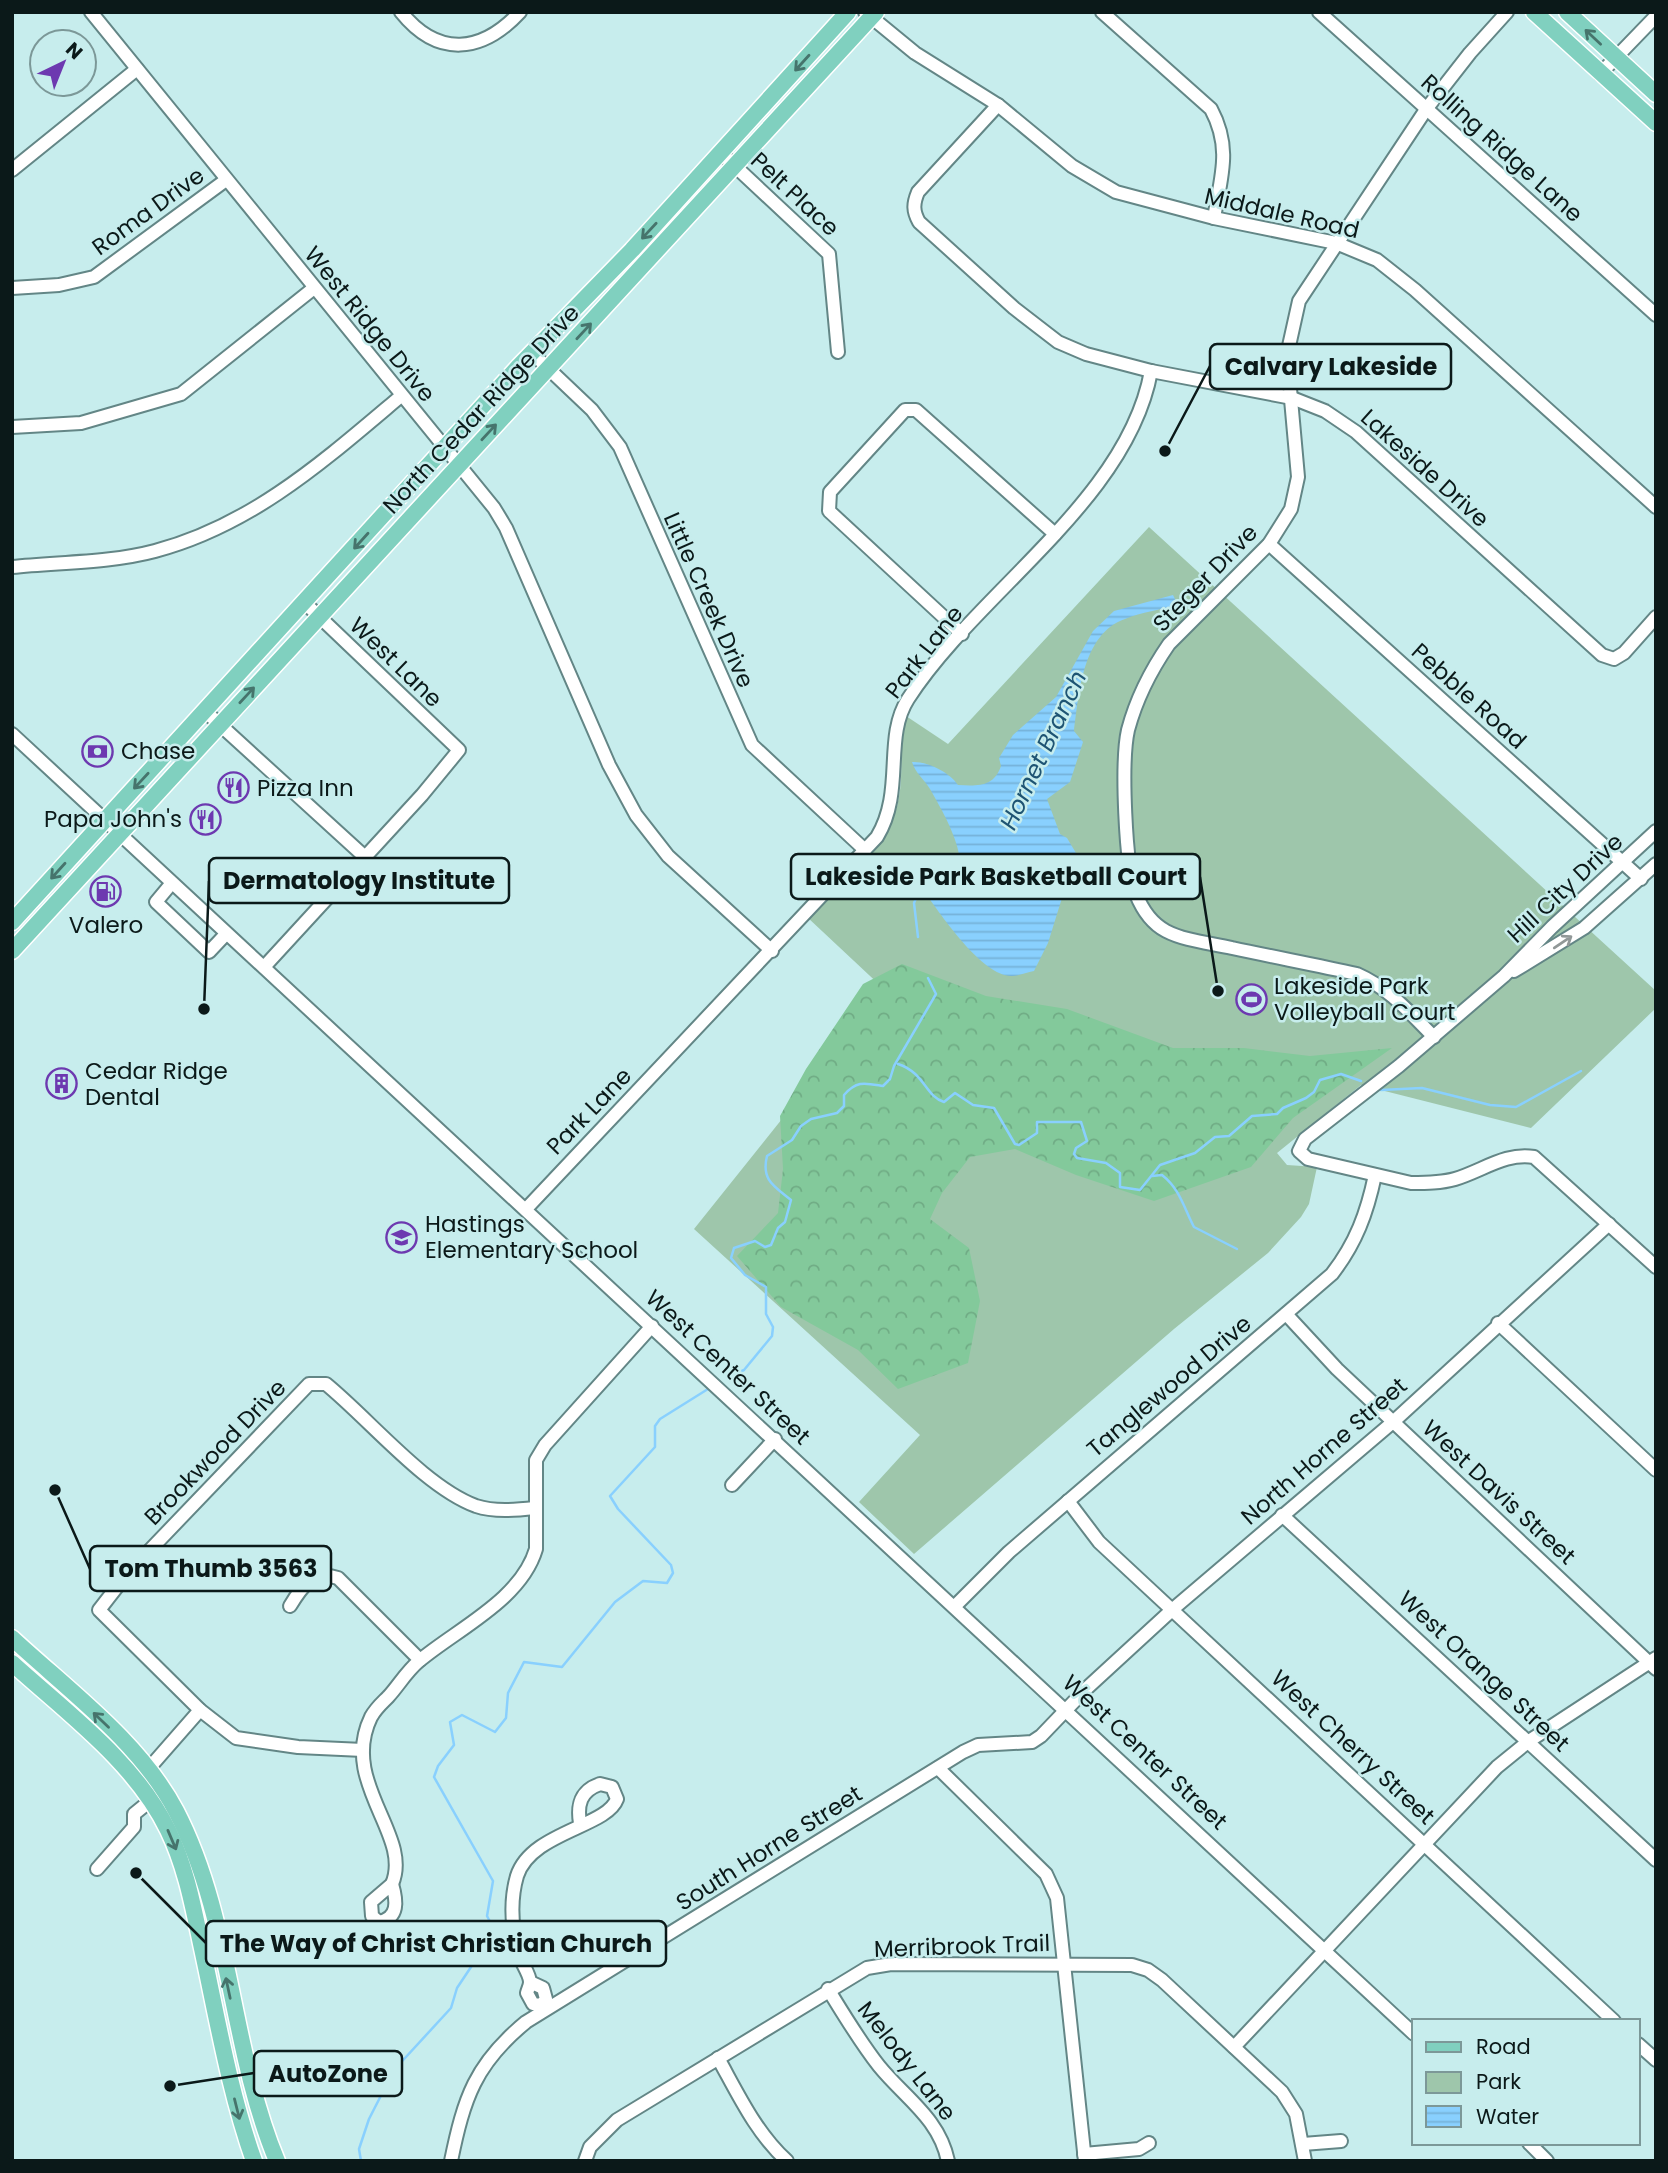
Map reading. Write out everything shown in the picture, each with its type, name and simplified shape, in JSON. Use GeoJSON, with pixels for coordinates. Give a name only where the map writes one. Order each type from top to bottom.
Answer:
{"type":"FeatureCollection","features":[{"type":"Feature","properties":{"kind":"main road","name":"North Cedar Ridge Drive"},"geometry":{"type":"LineString","coordinates":[[12,922],[848,12]]}},
{"type":"Feature","properties":{"kind":"main road"},"geometry":{"type":"LineString","coordinates":[[1534,12],[1656,123]]}},
{"type":"Feature","properties":{"kind":"main road"},"geometry":{"type":"LineString","coordinates":[[1566,12],[1656,94]]}},
{"type":"Feature","properties":{"kind":"main road","name":"North Cedar Ridge Drive"},"geometry":{"type":"LineString","coordinates":[[12,951],[736,167],[871,14]]}},
{"type":"Feature","properties":{"kind":"main road"},"geometry":{"type":"LineString","coordinates":[[12,1638],[97,1716],[142,1776],[150,1801],[176,1849],[198,1920],[230,2079],[254,2161]]}},
{"type":"Feature","properties":{"kind":"main road"},"geometry":{"type":"LineString","coordinates":[[12,1663],[142,1776],[175,1809],[195,1856],[212,1912],[250,2087],[277,2161]]}},
{"type":"Feature","properties":{"kind":"street","name":"West Ridge Drive"},"geometry":{"type":"LineString","coordinates":[[92,12],[506,528],[609,765],[636,816],[668,856],[772,951]]}},
{"type":"Feature","properties":{"kind":"street"},"geometry":{"type":"LineString","coordinates":[[401,12],[429,37],[453,46],[494,36],[520,12]]}},
{"type":"Feature","properties":{"kind":"street"},"geometry":{"type":"LineString","coordinates":[[1102,12],[1211,110],[1221,128],[1225,147],[1214,218]]}},
{"type":"Feature","properties":{"kind":"street","name":"Rolling Ridge Lane"},"geometry":{"type":"LineString","coordinates":[[1319,12],[1656,315]]}},
{"type":"Feature","properties":{"kind":"street","name":"Steger Drive"},"geometry":{"type":"LineString","coordinates":[[1434,1037],[1376,982],[1357,974],[1198,941],[1165,930],[1146,915],[1135,892],[1129,858],[1125,769],[1128,733],[1137,705],[1156,664],[1169,644],[1269,544],[1291,509],[1296,485],[1287,355],[1298,300],[1427,108],[1469,53],[1507,12]]}},
{"type":"Feature","properties":{"kind":"street","name":"Middale Road"},"geometry":{"type":"LineString","coordinates":[[871,14],[915,53],[998,105],[1072,166],[1116,192],[1214,218],[1336,243],[1377,260],[1395,272],[1656,507]]}},
{"type":"Feature","properties":{"kind":"street"},"geometry":{"type":"LineString","coordinates":[[1600,74],[1656,16]]}},
{"type":"Feature","properties":{"kind":"street"},"geometry":{"type":"LineString","coordinates":[[12,170],[137,69]]}},
{"type":"Feature","properties":{"kind":"street","name":"Lakeside Drive"},"geometry":{"type":"LineString","coordinates":[[998,105],[926,183],[914,203],[919,222],[1034,324],[1058,342],[1086,354],[1151,371],[1292,398],[1325,411],[1356,432],[1594,649],[1614,659],[1624,653],[1656,617]]}},
{"type":"Feature","properties":{"kind":"street","name":"Pelt Place"},"geometry":{"type":"LineString","coordinates":[[721,153],[829,254],[838,352]]}},
{"type":"Feature","properties":{"kind":"street","name":"Roma Drive"},"geometry":{"type":"LineString","coordinates":[[12,288],[60,285],[94,277],[226,180]]}},
{"type":"Feature","properties":{"kind":"street"},"geometry":{"type":"LineString","coordinates":[[12,427],[81,423],[181,394],[314,288]]}},
{"type":"Feature","properties":{"kind":"street","name":"Little Creek Drive"},"geometry":{"type":"LineString","coordinates":[[532,354],[593,410],[620,447],[752,745],[865,850]]}},
{"type":"Feature","properties":{"kind":"street","name":"Park Lane"},"geometry":{"type":"LineString","coordinates":[[526,1209],[865,850],[886,821],[891,803],[898,719],[903,710],[933,667],[1055,534],[1112,463],[1133,429],[1147,394],[1151,371]]}},
{"type":"Feature","properties":{"kind":"street"},"geometry":{"type":"LineString","coordinates":[[12,567],[153,552],[224,526],[262,507],[308,473],[401,396]]}},
{"type":"Feature","properties":{"kind":"street"},"geometry":{"type":"LineString","coordinates":[[962,634],[829,512],[830,492],[866,451],[905,410],[916,410],[1055,534]]}},
{"type":"Feature","properties":{"kind":"street","name":"Pebble Road"},"geometry":{"type":"LineString","coordinates":[[1269,544],[1641,879]]}},
{"type":"Feature","properties":{"kind":"street","name":"West Lane"},"geometry":{"type":"LineString","coordinates":[[304,603],[459,750],[365,857]]}},
{"type":"Feature","properties":{"kind":"street"},"geometry":{"type":"LineString","coordinates":[[206,712],[365,857],[264,967]]}},
{"type":"Feature","properties":{"kind":"street","name":"West Center Street"},"geometry":{"type":"LineString","coordinates":[[12,734],[118,835],[1325,1948],[1412,2032]]}},
{"type":"Feature","properties":{"kind":"street","name":"Hill City Drive"},"geometry":{"type":"LineString","coordinates":[[1375,1175],[1308,1159],[1299,1152],[1305,1139],[1434,1037],[1504,976],[1552,927],[1624,864],[1656,831]]}},
{"type":"Feature","properties":{"kind":"street","name":"Hill City Drive"},"geometry":{"type":"LineString","coordinates":[[1504,976],[1548,953],[1584,928],[1656,864]]}},
{"type":"Feature","properties":{"kind":"street"},"geometry":{"type":"LineString","coordinates":[[171,884],[156,902],[209,952],[226,934]]}},
{"type":"Feature","properties":{"kind":"street"},"geometry":{"type":"LineString","coordinates":[[1375,1175],[1411,1183],[1442,1182],[1513,1156],[1534,1157],[1656,1267]]}},
{"type":"Feature","properties":{"kind":"street","name":"Tanglewood Drive"},"geometry":{"type":"LineString","coordinates":[[955,1605],[1009,1552],[1332,1274],[1346,1255],[1364,1221],[1375,1175]]}},
{"type":"Feature","properties":{"kind":"street","name":"North Horne Street"},"geometry":{"type":"LineString","coordinates":[[1066,1709],[1173,1609],[1393,1422],[1609,1224]]}},
{"type":"Feature","properties":{"kind":"street","name":"West Davis Street"},"geometry":{"type":"LineString","coordinates":[[1286,1314],[1393,1422],[1654,1663]]}},
{"type":"Feature","properties":{"kind":"street"},"geometry":{"type":"LineString","coordinates":[[1498,1323],[1656,1470]]}},
{"type":"Feature","properties":{"kind":"street"},"geometry":{"type":"LineString","coordinates":[[392,1884],[398,1862],[367,1784],[363,1750],[370,1721],[379,1704],[420,1660],[515,1585],[533,1559],[536,1549],[536,1460],[545,1445],[652,1326]]}},
{"type":"Feature","properties":{"kind":"street","name":"Brookwood Drive"},"geometry":{"type":"LineString","coordinates":[[363,1750],[298,1747],[236,1738],[200,1710],[99,1610],[127,1574],[309,1384],[326,1384],[441,1489],[477,1506],[513,1510],[535,1508]]}},
{"type":"Feature","properties":{"kind":"street"},"geometry":{"type":"LineString","coordinates":[[732,1485],[775,1439]]}},
{"type":"Feature","properties":{"kind":"street","name":"West Cherry Street"},"geometry":{"type":"LineString","coordinates":[[1068,1501],[1099,1542],[1612,2019]]}},
{"type":"Feature","properties":{"kind":"street","name":"West Orange Street"},"geometry":{"type":"LineString","coordinates":[[1282,1515],[1656,1860]]}},
{"type":"Feature","properties":{"kind":"street"},"geometry":{"type":"LineString","coordinates":[[290,1606],[301,1587],[314,1577],[325,1573],[338,1578],[420,1660]]}},
{"type":"Feature","properties":{"kind":"street"},"geometry":{"type":"LineString","coordinates":[[1234,2047],[1497,1767],[1529,1741],[1654,1663]]}},
{"type":"Feature","properties":{"kind":"street","name":"South Horne Street"},"geometry":{"type":"LineString","coordinates":[[451,2161],[463,2107],[478,2071],[505,2040],[544,2006],[937,1768],[978,1745],[1032,1742],[1066,1709]]}},
{"type":"Feature","properties":{"kind":"street"},"geometry":{"type":"LineString","coordinates":[[142,1776],[200,1710]]}},
{"type":"Feature","properties":{"kind":"street"},"geometry":{"type":"LineString","coordinates":[[937,1768],[1046,1874],[1057,1898],[1073,2071],[1085,2157],[1139,2148],[1149,2143]]}},
{"type":"Feature","properties":{"kind":"street"},"geometry":{"type":"LineString","coordinates":[[544,2006],[546,1994],[543,1988],[530,1982],[518,1952],[513,1913],[517,1878],[522,1864],[533,1853],[580,1823],[599,1817],[615,1805],[617,1799],[612,1787],[594,1786],[581,1798],[580,1823]]}},
{"type":"Feature","properties":{"kind":"street"},"geometry":{"type":"LineString","coordinates":[[97,1869],[134,1827],[134,1814],[150,1801]]}},
{"type":"Feature","properties":{"kind":"street","name":"Merribrook Trail"},"geometry":{"type":"LineString","coordinates":[[585,2161],[590,2147],[602,2132],[718,2057],[867,1968],[891,1964],[1065,1963],[1132,1965],[1148,1970],[1282,2092],[1296,2113],[1305,2161]]}},
{"type":"Feature","properties":{"kind":"street","name":"Melody Lane"},"geometry":{"type":"LineString","coordinates":[[828,1989],[880,2067],[921,2108],[937,2130],[948,2161]]}},
{"type":"Feature","properties":{"kind":"street"},"geometry":{"type":"LineString","coordinates":[[1640,2046],[1656,2060]]}},
{"type":"Feature","properties":{"kind":"street"},"geometry":{"type":"LineString","coordinates":[[718,2057],[749,2115],[770,2145],[787,2161]]}},
{"type":"Feature","properties":{"kind":"street"},"geometry":{"type":"LineString","coordinates":[[1303,2144],[1341,2141]]}},
{"type":"Feature","properties":{"kind":"street"},"geometry":{"type":"LineString","coordinates":[[1531,2145],[1547,2161]]}},
{"type":"Feature","properties":{"kind":"green space"},"geometry":{"type":"Polygon","coordinates":[[[1149,527],[1656,991],[1656,1008],[1531,1128],[1361,1085],[1277,1153],[1287,1165],[1317,1167],[1309,1204],[1301,1217],[1268,1253],[1174,1329],[914,1554],[859,1502],[920,1435],[694,1229],[885,990],[807,917],[862,863],[886,831],[894,815],[899,797],[902,736],[906,716],[948,744],[1149,527]]]}},
{"type":"Feature","properties":{"kind":"green space"},"geometry":{"type":"Polygon","coordinates":[[[902,964],[986,996],[1067,1009],[1173,1048],[1244,1048],[1310,1056],[1392,1048],[1293,1118],[1251,1167],[1154,1201],[1076,1175],[1015,1149],[970,1157],[942,1193],[930,1219],[969,1248],[980,1301],[968,1363],[898,1389],[858,1350],[781,1307],[737,1256],[778,1213],[783,1169],[780,1116],[806,1069],[863,984],[902,964]]]}},
{"type":"Feature","properties":{"kind":"water"},"geometry":{"type":"Polygon","coordinates":[[[1173,595],[1178,605],[1125,619],[1111,627],[1091,651],[1081,683],[1074,731],[1083,742],[1070,782],[1047,799],[1060,834],[1067,838],[1076,853],[1048,943],[1034,971],[1015,976],[1001,974],[976,956],[926,894],[926,886],[960,861],[949,824],[912,762],[925,763],[938,769],[958,785],[990,782],[998,773],[1001,766],[999,758],[1013,735],[1056,697],[1093,631],[1114,611],[1173,595]]]}},
{"type":"Feature","properties":{"kind":"waterway","name":"Hornet Branch"},"geometry":{"type":"LineString","coordinates":[[918,937],[914,903],[920,889],[927,886]]}},
{"type":"Feature","properties":{"kind":"waterway","name":"Hornet Branch"},"geometry":{"type":"LineString","coordinates":[[729,1377],[744,1370],[772,1336],[773,1327],[766,1314],[766,1287],[745,1275],[731,1258],[734,1248],[755,1241],[765,1247],[771,1245],[778,1228],[785,1222],[791,1200],[767,1177],[767,1156],[792,1140],[801,1126],[811,1119],[837,1113],[844,1106],[844,1095],[853,1087],[866,1084],[883,1086],[890,1079],[894,1066],[936,994],[928,978]]}},
{"type":"Feature","properties":{"kind":"waterway"},"geometry":{"type":"LineString","coordinates":[[898,1064],[914,1073],[933,1095],[944,1102],[955,1093],[973,1105],[994,1108],[1015,1144],[1019,1145],[1037,1133],[1037,1122],[1081,1122],[1087,1141],[1076,1148],[1074,1154],[1077,1158],[1106,1163],[1120,1173],[1120,1187],[1140,1190],[1160,1165],[1195,1153],[1215,1137],[1229,1136],[1252,1116],[1277,1114],[1314,1092],[1320,1080],[1341,1074],[1361,1081]]}},
{"type":"Feature","properties":{"kind":"waterway"},"geometry":{"type":"LineString","coordinates":[[1381,1090],[1422,1088],[1490,1105],[1516,1107],[1581,1071]]}},
{"type":"Feature","properties":{"kind":"waterway"},"geometry":{"type":"LineString","coordinates":[[1152,1176],[1162,1175],[1173,1186],[1194,1227],[1237,1249]]}},
{"type":"Feature","properties":{"kind":"waterway","name":"Hornet Branch"},"geometry":{"type":"LineString","coordinates":[[361,2161],[359,2149],[369,2119],[394,2070],[451,2008],[457,1988],[495,1931],[487,1916],[493,1881],[434,1777],[438,1766],[454,1745],[450,1722],[462,1715],[495,1732],[506,1718],[508,1693],[524,1662],[562,1667],[615,1602],[643,1581],[667,1583],[673,1573],[671,1565],[618,1509],[610,1496],[655,1447],[655,1426],[660,1419],[708,1389]]}},
{"type":"Feature","properties":{"kind":"place","name":"Calvary Lakeside"},"geometry":{"type":"Point","coordinates":[1165,451]}},
{"type":"Feature","properties":{"kind":"place","name":"Chase"},"geometry":{"type":"Point","coordinates":[98,751]}},
{"type":"Feature","properties":{"kind":"place","name":"Pizza Inn"},"geometry":{"type":"Point","coordinates":[234,788]}},
{"type":"Feature","properties":{"kind":"place","name":"Papa John's"},"geometry":{"type":"Point","coordinates":[205,819]}},
{"type":"Feature","properties":{"kind":"place","name":"Valero"},"geometry":{"type":"Point","coordinates":[106,891]}},
{"type":"Feature","properties":{"kind":"place","name":"Lakeside Park Basketball Court"},"geometry":{"type":"Point","coordinates":[1218,991]}},
{"type":"Feature","properties":{"kind":"place","name":"Lakeside Park Volleyball Court"},"geometry":{"type":"Point","coordinates":[1251,999]}},
{"type":"Feature","properties":{"kind":"place","name":"Dermatology Institute"},"geometry":{"type":"Point","coordinates":[204,1009]}},
{"type":"Feature","properties":{"kind":"place","name":"Cedar Ridge Dental"},"geometry":{"type":"Point","coordinates":[62,1084]}},
{"type":"Feature","properties":{"kind":"place","name":"Hastings Elementary School"},"geometry":{"type":"Point","coordinates":[402,1237]}},
{"type":"Feature","properties":{"kind":"place","name":"Tom Thumb 3563"},"geometry":{"type":"Point","coordinates":[55,1490]}},
{"type":"Feature","properties":{"kind":"place","name":"The Way of Christ Christian Church"},"geometry":{"type":"Point","coordinates":[136,1873]}},
{"type":"Feature","properties":{"kind":"place","name":"AutoZone"},"geometry":{"type":"Point","coordinates":[170,2086]}}]}
